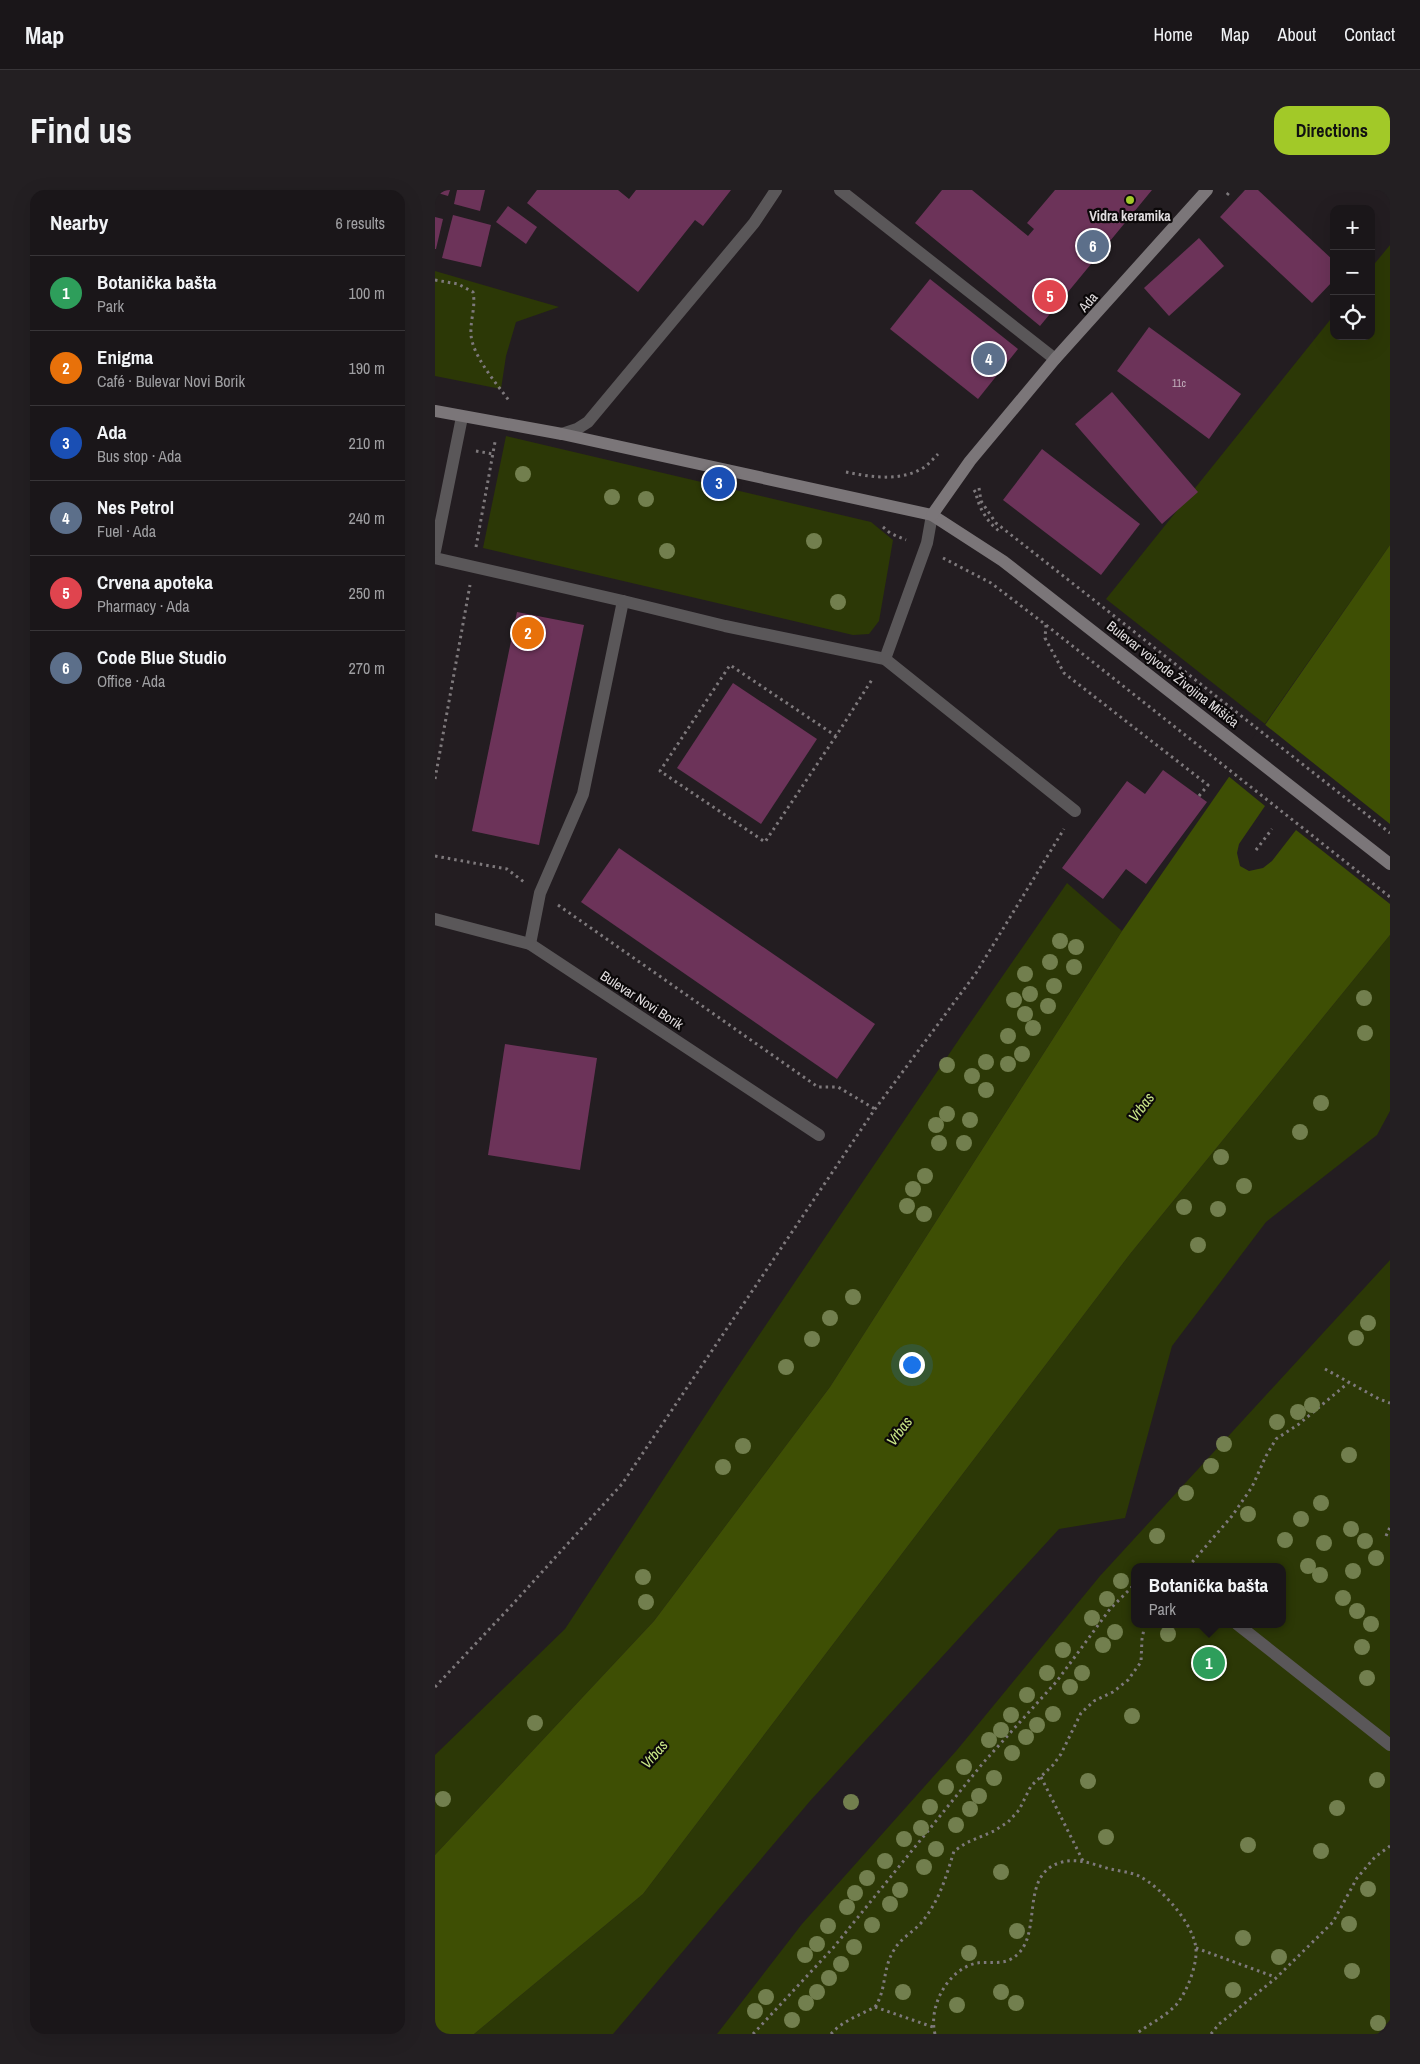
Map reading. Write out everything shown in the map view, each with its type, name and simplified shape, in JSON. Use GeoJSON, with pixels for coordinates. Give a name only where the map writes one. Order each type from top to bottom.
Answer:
{"type":"FeatureCollection","features":[{"type":"Feature","properties":{"kind":"street"},"geometry":{"type":"LineString","coordinates":[[562,434],[577,430],[588,422],[754,223],[776,190]]}},
{"type":"Feature","properties":{"kind":"street"},"geometry":{"type":"LineString","coordinates":[[840,190],[1055,359]]}},
{"type":"Feature","properties":{"kind":"street","name":"Ada"},"geometry":{"type":"LineString","coordinates":[[932,515],[958,477],[1055,359],[1207,190]]}},
{"type":"Feature","properties":{"kind":"street"},"geometry":{"type":"LineString","coordinates":[[435,411],[562,434],[932,515],[925,548],[885,659]]}},
{"type":"Feature","properties":{"kind":"street"},"geometry":{"type":"LineString","coordinates":[[435,550],[461,417]]}},
{"type":"Feature","properties":{"kind":"street","name":"Bulevar vojvode Živojina Mišića"},"geometry":{"type":"LineString","coordinates":[[932,515],[1003,561],[1390,864]]}},
{"type":"Feature","properties":{"kind":"street"},"geometry":{"type":"LineString","coordinates":[[435,558],[725,626],[885,659],[1075,811]]}},
{"type":"Feature","properties":{"kind":"street"},"geometry":{"type":"LineString","coordinates":[[530,944],[540,893],[576,806],[583,794],[623,601]]}},
{"type":"Feature","properties":{"kind":"street","name":"Bulevar Novi Borik"},"geometry":{"type":"LineString","coordinates":[[435,919],[530,944],[819,1135]]}},
{"type":"Feature","properties":{"kind":"street"},"geometry":{"type":"LineString","coordinates":[[1242,1628],[1390,1745]]}},
{"type":"Feature","properties":{"kind":"path"},"geometry":{"type":"LineString","coordinates":[[435,280],[458,284],[473,292],[475,303],[471,322],[471,336],[474,349],[512,407]]}},
{"type":"Feature","properties":{"kind":"path"},"geometry":{"type":"LineString","coordinates":[[476,548],[495,440]]}},
{"type":"Feature","properties":{"kind":"path"},"geometry":{"type":"LineString","coordinates":[[958,477],[976,493],[978,503],[993,526],[1126,631]]}},
{"type":"Feature","properties":{"kind":"path"},"geometry":{"type":"LineString","coordinates":[[979,488],[981,501],[996,523],[1390,832]]}},
{"type":"Feature","properties":{"kind":"path"},"geometry":{"type":"LineString","coordinates":[[877,523],[890,533],[925,548],[991,583],[1046,624],[1390,897]]}},
{"type":"Feature","properties":{"kind":"path"},"geometry":{"type":"LineString","coordinates":[[435,779],[471,577]]}},
{"type":"Feature","properties":{"kind":"path"},"geometry":{"type":"LineString","coordinates":[[1046,624],[1045,638],[1064,673],[1208,785],[1199,796]]}},
{"type":"Feature","properties":{"kind":"path"},"geometry":{"type":"LineString","coordinates":[[836,736],[730,665],[660,771],[765,842],[836,736],[885,659]]}},
{"type":"Feature","properties":{"kind":"path"},"geometry":{"type":"LineString","coordinates":[[435,1687],[512,1606],[621,1484],[875,1109],[976,973],[1075,811]]}},
{"type":"Feature","properties":{"kind":"path"},"geometry":{"type":"LineString","coordinates":[[1256,850],[1272,829]]}},
{"type":"Feature","properties":{"kind":"path"},"geometry":{"type":"LineString","coordinates":[[435,856],[507,869],[818,1087],[838,1087],[875,1109]]}},
{"type":"Feature","properties":{"kind":"path"},"geometry":{"type":"LineString","coordinates":[[1325,1369],[1348,1383],[1390,1403]]}},
{"type":"Feature","properties":{"kind":"path"},"geometry":{"type":"LineString","coordinates":[[1191,1563],[1232,1516],[1252,1487],[1276,1439],[1299,1424],[1348,1383]]}},
{"type":"Feature","properties":{"kind":"path"},"geometry":{"type":"LineString","coordinates":[[1386,1536],[1390,1527]]}},
{"type":"Feature","properties":{"kind":"path"},"geometry":{"type":"LineString","coordinates":[[753,2034],[833,1948],[983,1763],[1057,1681],[1110,1608],[1131,1588]]}},
{"type":"Feature","properties":{"kind":"path"},"geometry":{"type":"LineString","coordinates":[[831,2034],[835,2029],[875,2007],[882,1997],[885,1967],[894,1948],[920,1924],[934,1907],[943,1887],[954,1850],[994,1831],[1007,1822],[1019,1810],[1031,1786],[1053,1765],[1061,1754],[1081,1713],[1094,1701],[1113,1692],[1128,1680],[1141,1662],[1144,1628]]}},
{"type":"Feature","properties":{"kind":"path"},"geometry":{"type":"LineString","coordinates":[[1041,1777],[1083,1861]]}},
{"type":"Feature","properties":{"kind":"path"},"geometry":{"type":"LineString","coordinates":[[1211,2034],[1219,2024],[1276,1978],[1333,1922],[1357,1878],[1375,1857],[1390,1846]]}},
{"type":"Feature","properties":{"kind":"path"},"geometry":{"type":"LineString","coordinates":[[935,2034],[933,2027],[940,1994],[958,1972],[976,1963],[1001,1962],[1011,1959],[1021,1949],[1031,1932],[1032,1908],[1037,1886],[1044,1874],[1056,1864],[1072,1859],[1139,1876],[1169,1900],[1186,1922],[1196,1948],[1194,1966],[1188,1984],[1176,2005],[1136,2034]]}},
{"type":"Feature","properties":{"kind":"path"},"geometry":{"type":"LineString","coordinates":[[1196,1948],[1276,1978]]}},
{"type":"Feature","properties":{"kind":"path"},"geometry":{"type":"LineString","coordinates":[[875,2007],[933,2027]]}},
{"type":"Feature","properties":{"kind":"shaded area"},"geometry":{"type":"Polygon","coordinates":[[[1390,245],[1390,545],[1265,724],[1106,599],[1330,320],[1330,340],[1375,340],[1375,263],[1390,245]]]}},
{"type":"Feature","properties":{"kind":"shaded area"},"geometry":{"type":"Polygon","coordinates":[[[435,271],[559,307],[516,322],[506,356],[501,389],[435,376],[435,271]]]}},
{"type":"Feature","properties":{"kind":"shaded area"},"geometry":{"type":"Polygon","coordinates":[[[506,436],[871,522],[893,540],[879,621],[869,634],[853,635],[483,548],[506,436]]]}},
{"type":"Feature","properties":{"kind":"shaded area"},"geometry":{"type":"Polygon","coordinates":[[[1067,883],[1122,931],[830,1387],[654,1621],[435,1855],[435,1755],[565,1629],[724,1387],[1067,883]]]}},
{"type":"Feature","properties":{"kind":"shaded area"},"geometry":{"type":"Polygon","coordinates":[[[1390,935],[1390,1111],[1377,1135],[1266,1222],[1172,1346],[1125,1518],[1059,1529],[810,1801],[613,2034],[474,2034],[643,1894],[1130,1254],[1390,935]]]}},
{"type":"Feature","properties":{"kind":"shaded area"},"geometry":{"type":"Polygon","coordinates":[[[1390,1260],[1390,2020],[1378,2034],[717,2034],[802,1924],[957,1750],[1100,1576],[1390,1260]]]}},
{"type":"Feature","properties":{"kind":"water","name":"Vrbas"},"geometry":{"type":"Polygon","coordinates":[[[1390,545],[1390,935],[1130,1254],[643,1894],[474,2034],[435,2034],[435,1855],[654,1621],[830,1387],[1122,931],[1390,545]]]}},
{"type":"Feature","properties":{"kind":"pier"},"geometry":{"type":"Polygon","coordinates":[[[1263,723],[1390,824],[1390,904],[1296,830],[1272,861],[1263,868],[1249,871],[1240,866],[1237,853],[1239,844],[1265,806],[1227,775],[1263,723]]]}},
{"type":"Feature","properties":{"kind":"building"},"geometry":{"type":"Polygon","coordinates":[[[438,190],[450,190],[448,196],[438,193],[438,190]]]}},
{"type":"Feature","properties":{"kind":"building"},"geometry":{"type":"Polygon","coordinates":[[[457,190],[485,190],[480,211],[454,204],[457,190]]]}},
{"type":"Feature","properties":{"kind":"building"},"geometry":{"type":"Polygon","coordinates":[[[537,190],[618,190],[629,199],[636,190],[731,190],[703,226],[695,220],[638,292],[527,203],[537,190]]]}},
{"type":"Feature","properties":{"kind":"building"},"geometry":{"type":"Polygon","coordinates":[[[942,190],[972,190],[1028,236],[1034,229],[1027,223],[1055,190],[1152,190],[1040,326],[915,223],[942,190]]]}},
{"type":"Feature","properties":{"kind":"building"},"geometry":{"type":"Polygon","coordinates":[[[1245,190],[1258,190],[1330,257],[1330,284],[1312,303],[1220,217],[1245,190]]]}},
{"type":"Feature","properties":{"kind":"building"},"geometry":{"type":"Polygon","coordinates":[[[508,206],[537,227],[526,244],[496,222],[508,206]]]}},
{"type":"Feature","properties":{"kind":"building"},"geometry":{"type":"Polygon","coordinates":[[[453,215],[491,225],[481,267],[442,258],[453,215]]]}},
{"type":"Feature","properties":{"kind":"building"},"geometry":{"type":"Polygon","coordinates":[[[435,217],[443,219],[436,249],[435,249],[435,217]]]}},
{"type":"Feature","properties":{"kind":"building"},"geometry":{"type":"Polygon","coordinates":[[[1199,238],[1224,266],[1169,316],[1144,288],[1199,238]]]}},
{"type":"Feature","properties":{"kind":"building"},"geometry":{"type":"Polygon","coordinates":[[[930,279],[1018,349],[978,399],[890,329],[930,279]]]}},
{"type":"Feature","properties":{"kind":"building"},"geometry":{"type":"Polygon","coordinates":[[[1149,327],[1241,394],[1209,439],[1117,371],[1149,327]]]}},
{"type":"Feature","properties":{"kind":"building"},"geometry":{"type":"Polygon","coordinates":[[[1112,392],[1198,492],[1162,524],[1075,424],[1112,392]]]}},
{"type":"Feature","properties":{"kind":"building"},"geometry":{"type":"Polygon","coordinates":[[[1042,449],[1140,524],[1101,575],[1003,500],[1042,449]]]}},
{"type":"Feature","properties":{"kind":"building"},"geometry":{"type":"Polygon","coordinates":[[[517,612],[584,625],[539,845],[472,831],[517,612]]]}},
{"type":"Feature","properties":{"kind":"building"},"geometry":{"type":"Polygon","coordinates":[[[733,683],[817,739],[761,824],[677,768],[733,683]]]}},
{"type":"Feature","properties":{"kind":"building"},"geometry":{"type":"Polygon","coordinates":[[[1163,770],[1207,802],[1146,884],[1126,869],[1103,899],[1062,868],[1127,781],[1145,794],[1163,770]]]}},
{"type":"Feature","properties":{"kind":"building"},"geometry":{"type":"Polygon","coordinates":[[[619,848],[875,1024],[837,1079],[581,902],[619,848]]]}},
{"type":"Feature","properties":{"kind":"building"},"geometry":{"type":"Polygon","coordinates":[[[505,1044],[597,1058],[580,1170],[488,1155],[505,1044]]]}},
{"type":"Feature","properties":{"kind":"place","name":"Vidra keramika"},"geometry":{"type":"Point","coordinates":[1130,200]}},
{"type":"Feature","properties":{"kind":"place","name":"Code Blue Studio"},"geometry":{"type":"Point","coordinates":[1093,246]}},
{"type":"Feature","properties":{"kind":"place","name":"Crvena apoteka"},"geometry":{"type":"Point","coordinates":[1050,296]}},
{"type":"Feature","properties":{"kind":"place","name":"Nes Petrol"},"geometry":{"type":"Point","coordinates":[989,359]}},
{"type":"Feature","properties":{"kind":"place","name":"Ada"},"geometry":{"type":"Point","coordinates":[719,483]}},
{"type":"Feature","properties":{"kind":"place","name":"Enigma"},"geometry":{"type":"Point","coordinates":[528,633]}},
{"type":"Feature","properties":{"kind":"place","name":"Botanička bašta"},"geometry":{"type":"Point","coordinates":[1209,1663]}}]}
